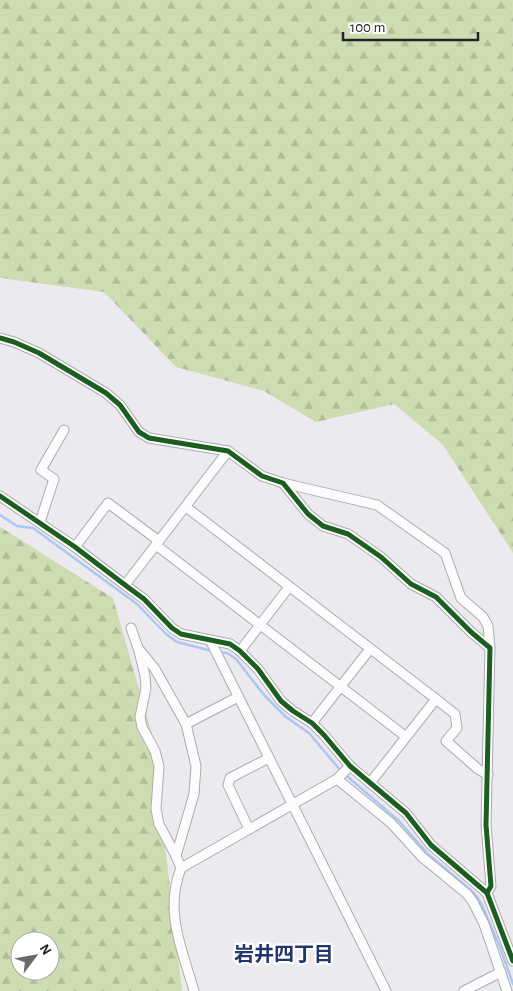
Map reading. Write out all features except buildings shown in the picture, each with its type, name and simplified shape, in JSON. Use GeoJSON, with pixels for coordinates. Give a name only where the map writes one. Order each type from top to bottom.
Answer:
{"type":"FeatureCollection","features":[{"type":"Feature","properties":{"kind":"street"},"geometry":{"type":"LineString","coordinates":[[0,338],[39,353],[106,393],[120,406],[139,432],[150,438],[228,451],[262,476],[283,483],[377,505],[445,553],[461,598],[483,618],[488,626],[490,648],[486,825],[492,886],[487,893]]}},
{"type":"Feature","properties":{"kind":"street"},"geometry":{"type":"LineString","coordinates":[[40,522],[54,479],[41,470],[64,430]]}},
{"type":"Feature","properties":{"kind":"street"},"geometry":{"type":"LineString","coordinates":[[125,585],[228,451]]}},
{"type":"Feature","properties":{"kind":"street"},"geometry":{"type":"LineString","coordinates":[[283,483],[308,514],[323,526],[348,534],[381,557],[411,584],[436,597],[490,648]]}},
{"type":"Feature","properties":{"kind":"street"},"geometry":{"type":"LineString","coordinates":[[0,496],[75,547],[144,599],[172,628],[181,634],[212,644],[230,644],[258,669],[292,711],[312,723],[324,734],[343,772],[422,857],[467,894],[484,924],[507,991]]}},
{"type":"Feature","properties":{"kind":"street"},"geometry":{"type":"LineString","coordinates":[[75,547],[108,503],[260,625],[405,736]]}},
{"type":"Feature","properties":{"kind":"street"},"geometry":{"type":"LineString","coordinates":[[186,507],[455,714],[457,728],[446,741],[478,769],[488,774]]}},
{"type":"Feature","properties":{"kind":"street"},"geometry":{"type":"LineString","coordinates":[[240,652],[289,587]]}},
{"type":"Feature","properties":{"kind":"street"},"geometry":{"type":"LineString","coordinates":[[130,628],[138,648],[145,676],[146,688],[140,717],[142,727],[155,751],[159,766],[156,809],[159,824],[181,868]]}},
{"type":"Feature","properties":{"kind":"street"},"geometry":{"type":"LineString","coordinates":[[212,644],[386,991]]}},
{"type":"Feature","properties":{"kind":"street"},"geometry":{"type":"LineString","coordinates":[[138,648],[155,669],[186,724],[196,766],[194,794],[176,856]]}},
{"type":"Feature","properties":{"kind":"street"},"geometry":{"type":"LineString","coordinates":[[312,723],[370,649]]}},
{"type":"Feature","properties":{"kind":"street"},"geometry":{"type":"LineString","coordinates":[[186,724],[238,696]]}},
{"type":"Feature","properties":{"kind":"street"},"geometry":{"type":"LineString","coordinates":[[370,783],[405,736],[436,699]]}},
{"type":"Feature","properties":{"kind":"street"},"geometry":{"type":"LineString","coordinates":[[249,829],[228,785],[230,778],[269,758]]}},
{"type":"Feature","properties":{"kind":"street"},"geometry":{"type":"LineString","coordinates":[[343,772],[370,783],[406,813],[432,845],[487,893],[513,961]]}},
{"type":"Feature","properties":{"kind":"street"},"geometry":{"type":"LineString","coordinates":[[194,991],[174,918],[173,897],[181,868],[292,805],[343,772]]}},
{"type":"Feature","properties":{"kind":"street"},"geometry":{"type":"LineString","coordinates":[[464,991],[501,972]]}},
{"type":"Feature","properties":{"kind":"green space"},"geometry":{"type":"Polygon","coordinates":[[[0,0],[513,0],[513,553],[443,445],[394,404],[316,422],[264,391],[176,367],[104,292],[0,278],[0,0]]]}},
{"type":"Feature","properties":{"kind":"green space"},"geometry":{"type":"Polygon","coordinates":[[[0,527],[113,598],[152,734],[182,991],[0,991],[0,527]]]}},
{"type":"Feature","properties":{"kind":"waterway"},"geometry":{"type":"LineString","coordinates":[[0,515],[17,526],[33,528],[137,604],[166,634],[177,642],[212,651]]}},
{"type":"Feature","properties":{"kind":"waterway"},"geometry":{"type":"LineString","coordinates":[[220,652],[227,653],[236,659],[264,695],[286,717],[309,733],[341,771],[399,821],[428,854],[474,893],[481,903],[500,947],[513,984]]}},
{"type":"Feature","properties":{"kind":"cycle path"},"geometry":{"type":"LineString","coordinates":[[0,338],[39,353],[106,393],[120,405],[139,432],[149,438],[228,451],[262,476],[283,483],[308,514],[323,526],[348,534],[381,557],[411,584],[436,597],[490,648],[486,825],[491,886],[487,893]]}},
{"type":"Feature","properties":{"kind":"cycle path"},"geometry":{"type":"LineString","coordinates":[[0,496],[75,547],[144,599],[172,628],[181,634],[230,644],[240,651],[258,669],[281,701],[312,723],[350,766],[406,813],[431,845],[487,893],[513,961]]}},
{"type":"Feature","properties":{"kind":"district","name":"岩井四丁目"},"geometry":{"type":"Point","coordinates":[284,954]}}]}
